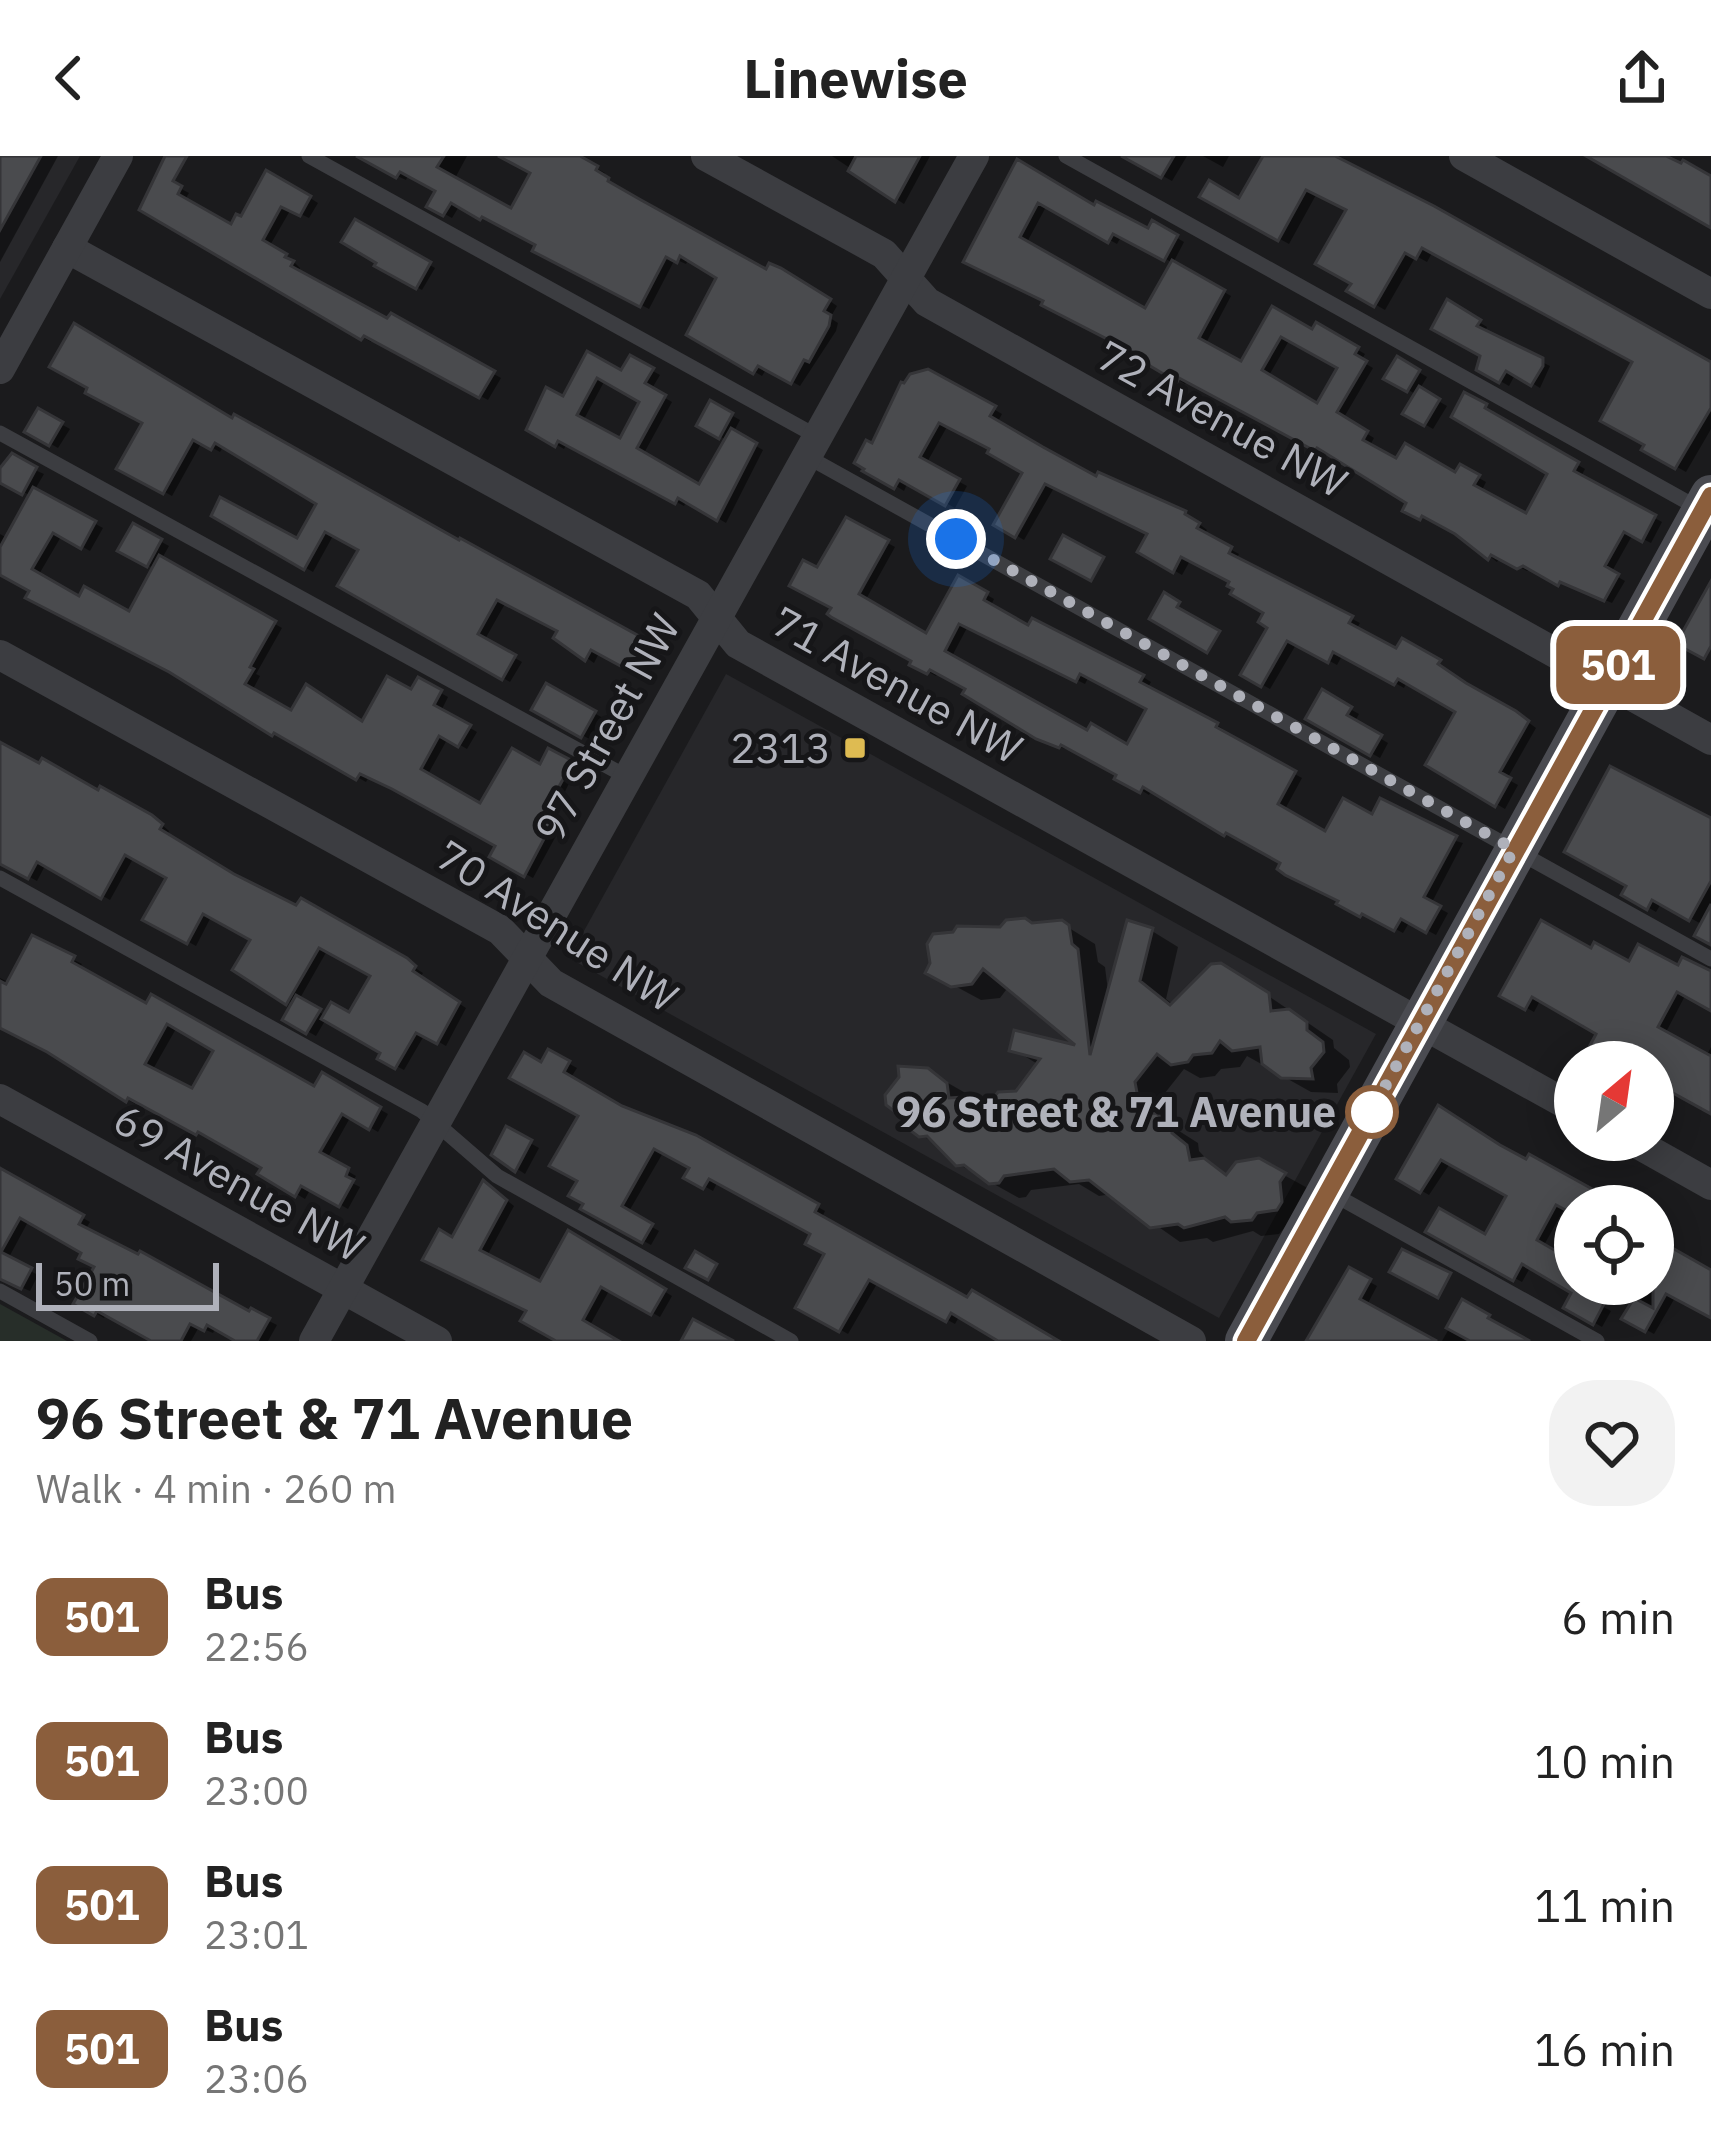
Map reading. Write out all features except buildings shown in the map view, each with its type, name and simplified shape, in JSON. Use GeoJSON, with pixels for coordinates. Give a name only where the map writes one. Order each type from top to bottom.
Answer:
{"type":"FeatureCollection","features":[{"type":"Feature","properties":{"kind":"street"},"geometry":{"type":"LineString","coordinates":[[0,369],[118,156]]}},
{"type":"Feature","properties":{"kind":"street","name":"72 Avenue NW"},"geometry":{"type":"LineString","coordinates":[[706,156],[884,254],[927,302],[1711,740]]}},
{"type":"Feature","properties":{"kind":"street","name":"97 Street NW"},"geometry":{"type":"LineString","coordinates":[[314,1341],[974,156]]}},
{"type":"Feature","properties":{"kind":"street"},"geometry":{"type":"LineString","coordinates":[[1464,156],[1711,294]]}},
{"type":"Feature","properties":{"kind":"street","name":"71 Avenue NW"},"geometry":{"type":"LineString","coordinates":[[67,248],[698,595],[738,644],[1554,1097]]}},
{"type":"Feature","properties":{"kind":"street"},"geometry":{"type":"LineString","coordinates":[[1246,1341],[1514,849],[1708,507]]}},
{"type":"Feature","properties":{"kind":"street","name":"70 Avenue NW"},"geometry":{"type":"LineString","coordinates":[[0,655],[500,930],[551,982],[1192,1341]]}},
{"type":"Feature","properties":{"kind":"street","name":"69 Avenue NW"},"geometry":{"type":"LineString","coordinates":[[0,1099],[437,1341]]}},
{"type":"Feature","properties":{"kind":"street"},"geometry":{"type":"LineString","coordinates":[[1669,1161],[1711,1184]]}},
{"type":"Feature","properties":{"kind":"lane"},"geometry":{"type":"LineString","coordinates":[[309,156],[1711,958]]}},
{"type":"Feature","properties":{"kind":"lane"},"geometry":{"type":"LineString","coordinates":[[1066,156],[1708,507]]}},
{"type":"Feature","properties":{"kind":"lane"},"geometry":{"type":"LineString","coordinates":[[0,433],[627,777]]}},
{"type":"Feature","properties":{"kind":"lane"},"geometry":{"type":"LineString","coordinates":[[0,878],[422,1111],[497,1176],[791,1341]]}},
{"type":"Feature","properties":{"kind":"lane"},"geometry":{"type":"LineString","coordinates":[[1329,1192],[1597,1341]]}},
{"type":"Feature","properties":{"kind":"lane"},"geometry":{"type":"LineString","coordinates":[[0,1292],[90,1341]]}},
{"type":"Feature","properties":{"kind":"shaded area"},"geometry":{"type":"Polygon","coordinates":[[[0,156],[80,156],[0,299],[0,156]]]}},
{"type":"Feature","properties":{"kind":"shaded area"},"geometry":{"type":"Polygon","coordinates":[[[726,674],[1376,1034],[1219,1318],[569,958],[726,674]]]}},
{"type":"Feature","properties":{"kind":"shaded area"},"geometry":{"type":"Polygon","coordinates":[[[0,1304],[67,1341],[0,1341],[0,1304]]]}},
{"type":"Feature","properties":{"kind":"bus line","name":"501"},"geometry":{"type":"LineString","coordinates":[[1246,1341],[1711,496]]}},
{"type":"Feature","properties":{"kind":"place","name":"2313"},"geometry":{"type":"Point","coordinates":[855,748]}},
{"type":"Feature","properties":{"kind":"place","name":"96 Street & 71 Avenue"},"geometry":{"type":"Point","coordinates":[1372,1112]}},
{"type":"Feature","properties":{"kind":"route"},"geometry":{"type":"LineString","coordinates":[[956,539],[1514,849],[1367,1120],[1372,1112]]}}]}
